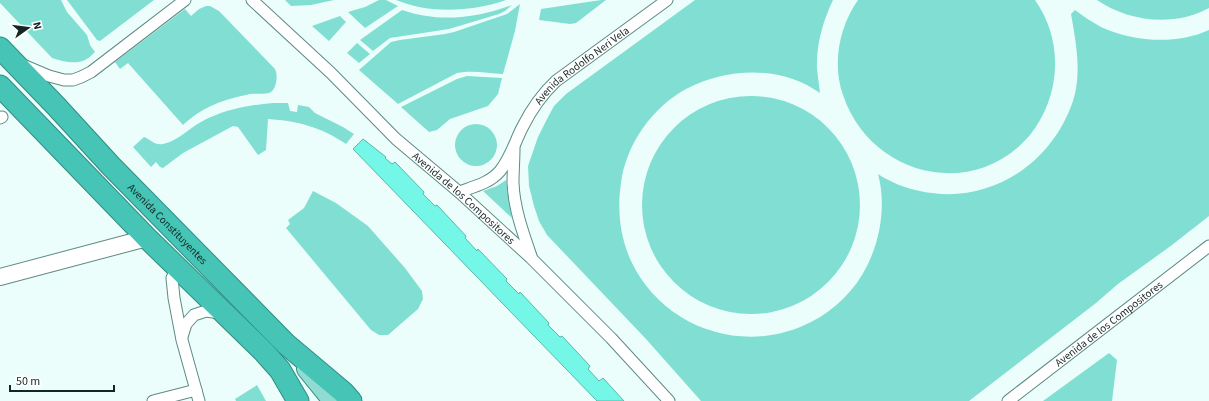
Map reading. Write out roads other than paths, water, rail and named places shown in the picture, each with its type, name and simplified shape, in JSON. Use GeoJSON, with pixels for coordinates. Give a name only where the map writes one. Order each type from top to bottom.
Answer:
{"type":"FeatureCollection","features":[{"type":"Feature","properties":{"kind":"highway","name":"Avenida Constituyentes"},"geometry":{"type":"LineString","coordinates":[[0,38],[5,54],[56,106],[111,166],[286,344]]}},
{"type":"Feature","properties":{"kind":"highway"},"geometry":{"type":"LineString","coordinates":[[0,86],[147,238],[227,314],[264,352],[280,370],[298,401]]}},
{"type":"Feature","properties":{"kind":"highway"},"geometry":{"type":"LineString","coordinates":[[1,113],[21,124],[35,136],[61,149]]}},
{"type":"Feature","properties":{"kind":"highway"},"geometry":{"type":"LineString","coordinates":[[286,344],[343,392],[351,401]]}},
{"type":"Feature","properties":{"kind":"highway"},"geometry":{"type":"LineString","coordinates":[[264,352],[289,401]]}},
{"type":"Feature","properties":{"kind":"main road","name":"Avenida Constituyentes"},"geometry":{"type":"LineString","coordinates":[[286,344],[332,401]]}},
{"type":"Feature","properties":{"kind":"main road"},"geometry":{"type":"LineString","coordinates":[[280,370],[307,401]]}},
{"type":"Feature","properties":{"kind":"street"},"geometry":{"type":"LineString","coordinates":[[5,54],[48,76],[64,80],[73,80],[91,72],[185,0]]}},
{"type":"Feature","properties":{"kind":"street","name":"Avenida de los Compositores"},"geometry":{"type":"LineString","coordinates":[[252,0],[330,73],[396,138],[460,192],[531,258],[611,338],[669,401]]}},
{"type":"Feature","properties":{"kind":"street","name":"Avenida Rodolfo Neri Vela"},"geometry":{"type":"LineString","coordinates":[[460,192],[491,179],[500,172],[522,128],[546,90],[556,81],[667,0]]}},
{"type":"Feature","properties":{"kind":"street","name":"Avenida Rodolfo Neri Vela"},"geometry":{"type":"LineString","coordinates":[[514,146],[513,183],[516,204],[520,223],[531,258]]}},
{"type":"Feature","properties":{"kind":"street"},"geometry":{"type":"LineString","coordinates":[[0,277],[147,238]]}},
{"type":"Feature","properties":{"kind":"street","name":"Avenida de los Compositores"},"geometry":{"type":"LineString","coordinates":[[1008,401],[1209,246]]}},
{"type":"Feature","properties":{"kind":"street"},"geometry":{"type":"LineString","coordinates":[[177,267],[172,278],[174,298],[182,340],[199,401]]}},
{"type":"Feature","properties":{"kind":"street"},"geometry":{"type":"LineString","coordinates":[[182,340],[186,324],[194,315],[206,311],[227,314]]}},
{"type":"Feature","properties":{"kind":"street"},"geometry":{"type":"LineString","coordinates":[[153,401],[196,390]]}}]}
